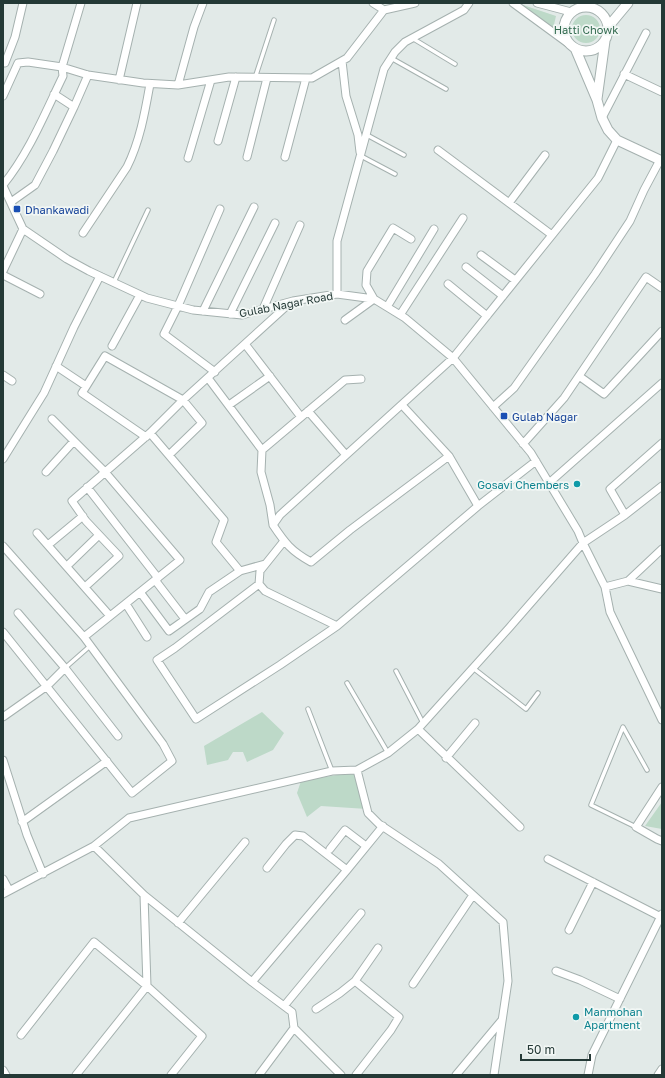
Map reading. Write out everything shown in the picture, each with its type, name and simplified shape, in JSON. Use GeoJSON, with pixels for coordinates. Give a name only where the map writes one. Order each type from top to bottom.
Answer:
{"type":"FeatureCollection","features":[{"type":"Feature","properties":{"kind":"street"},"geometry":{"type":"LineString","coordinates":[[23,3],[14,37],[4,62],[28,62],[62,67],[88,75],[118,80],[150,84],[178,85],[236,77],[312,78],[347,58],[384,10],[412,3]]}},
{"type":"Feature","properties":{"kind":"street"},"geometry":{"type":"LineString","coordinates":[[3,271],[23,229],[3,185],[14,171],[63,76],[62,67],[81,3]]}},
{"type":"Feature","properties":{"kind":"street"},"geometry":{"type":"LineString","coordinates":[[118,80],[137,3]]}},
{"type":"Feature","properties":{"kind":"street"},"geometry":{"type":"LineString","coordinates":[[178,85],[202,3]]}},
{"type":"Feature","properties":{"kind":"street"},"geometry":{"type":"LineString","coordinates":[[373,3],[384,10]]}},
{"type":"Feature","properties":{"kind":"street"},"geometry":{"type":"LineString","coordinates":[[337,294],[337,241],[384,69],[391,58],[405,42],[464,10],[469,3]]}},
{"type":"Feature","properties":{"kind":"street"},"geometry":{"type":"LineString","coordinates":[[493,407],[514,388],[596,274],[630,221],[644,190],[661,160],[617,140],[608,130],[602,118],[597,100],[572,46],[566,38],[564,24],[571,12],[588,5],[603,14],[607,20],[608,34],[601,46],[595,50],[588,51],[572,46],[513,3]]}},
{"type":"Feature","properties":{"kind":"street"},"geometry":{"type":"LineString","coordinates":[[537,3],[571,12]]}},
{"type":"Feature","properties":{"kind":"street"},"geometry":{"type":"LineString","coordinates":[[608,27],[628,3]]}},
{"type":"Feature","properties":{"kind":"street"},"geometry":{"type":"LineString","coordinates":[[602,118],[646,33]]}},
{"type":"Feature","properties":{"kind":"street"},"geometry":{"type":"LineString","coordinates":[[597,100],[605,40]]}},
{"type":"Feature","properties":{"kind":"street"},"geometry":{"type":"LineString","coordinates":[[342,61],[346,96],[358,135],[361,156]]}},
{"type":"Feature","properties":{"kind":"street"},"geometry":{"type":"LineString","coordinates":[[3,96],[18,63]]}},
{"type":"Feature","properties":{"kind":"street"},"geometry":{"type":"LineString","coordinates":[[624,74],[662,92]]}},
{"type":"Feature","properties":{"kind":"street"},"geometry":{"type":"LineString","coordinates":[[11,202],[35,185],[53,151],[88,75]]}},
{"type":"Feature","properties":{"kind":"street"},"geometry":{"type":"LineString","coordinates":[[218,141],[236,77]]}},
{"type":"Feature","properties":{"kind":"street"},"geometry":{"type":"LineString","coordinates":[[246,156],[267,78]]}},
{"type":"Feature","properties":{"kind":"street"},"geometry":{"type":"LineString","coordinates":[[285,157],[306,78]]}},
{"type":"Feature","properties":{"kind":"street"},"geometry":{"type":"LineString","coordinates":[[188,158],[211,80]]}},
{"type":"Feature","properties":{"kind":"street"},"geometry":{"type":"LineString","coordinates":[[83,233],[132,158],[142,126],[150,84]]}},
{"type":"Feature","properties":{"kind":"street"},"geometry":{"type":"LineString","coordinates":[[54,94],[74,106]]}},
{"type":"Feature","properties":{"kind":"street"},"geometry":{"type":"LineString","coordinates":[[273,525],[280,515],[453,358],[598,178],[617,140]]}},
{"type":"Feature","properties":{"kind":"street"},"geometry":{"type":"LineString","coordinates":[[438,150],[552,234]]}},
{"type":"Feature","properties":{"kind":"street"},"geometry":{"type":"LineString","coordinates":[[509,202],[545,155]]}},
{"type":"Feature","properties":{"kind":"street"},"geometry":{"type":"LineString","coordinates":[[203,311],[254,207]]}},
{"type":"Feature","properties":{"kind":"street"},"geometry":{"type":"LineString","coordinates":[[215,372],[164,334],[178,306],[220,209]]}},
{"type":"Feature","properties":{"kind":"street"},"geometry":{"type":"LineString","coordinates":[[400,315],[463,218]]}},
{"type":"Feature","properties":{"kind":"street"},"geometry":{"type":"LineString","coordinates":[[230,314],[275,223]]}},
{"type":"Feature","properties":{"kind":"street"},"geometry":{"type":"LineString","coordinates":[[263,309],[300,225]]}},
{"type":"Feature","properties":{"kind":"street"},"geometry":{"type":"LineString","coordinates":[[345,320],[374,298],[366,285],[367,271],[393,228],[411,239]]}},
{"type":"Feature","properties":{"kind":"street","name":"Gulab Nagar Road"},"geometry":{"type":"LineString","coordinates":[[23,229],[67,259],[100,276],[140,295],[178,306],[203,311],[242,315],[293,301],[337,294],[374,298],[400,315],[453,358],[524,444],[536,461],[578,531],[605,587],[610,612],[661,717]]}},
{"type":"Feature","properties":{"kind":"street"},"geometry":{"type":"LineString","coordinates":[[387,307],[434,229]]}},
{"type":"Feature","properties":{"kind":"street"},"geometry":{"type":"LineString","coordinates":[[481,255],[515,280]]}},
{"type":"Feature","properties":{"kind":"street"},"geometry":{"type":"LineString","coordinates":[[466,267],[503,296]]}},
{"type":"Feature","properties":{"kind":"street"},"geometry":{"type":"LineString","coordinates":[[3,275],[40,294]]}},
{"type":"Feature","properties":{"kind":"street"},"geometry":{"type":"LineString","coordinates":[[3,459],[44,393],[74,327],[100,276]]}},
{"type":"Feature","properties":{"kind":"street"},"geometry":{"type":"LineString","coordinates":[[524,444],[564,398],[646,278],[662,288]]}},
{"type":"Feature","properties":{"kind":"street"},"geometry":{"type":"LineString","coordinates":[[448,284],[487,316]]}},
{"type":"Feature","properties":{"kind":"street"},"geometry":{"type":"LineString","coordinates":[[112,346],[140,295]]}},
{"type":"Feature","properties":{"kind":"street"},"geometry":{"type":"LineString","coordinates":[[85,587],[119,556],[99,535],[72,501],[148,435],[184,400],[293,301]]}},
{"type":"Feature","properties":{"kind":"street"},"geometry":{"type":"LineString","coordinates":[[579,376],[604,394],[662,331]]}},
{"type":"Feature","properties":{"kind":"street"},"geometry":{"type":"LineString","coordinates":[[245,344],[301,417]]}},
{"type":"Feature","properties":{"kind":"street"},"geometry":{"type":"LineString","coordinates":[[169,455],[202,423],[184,400],[105,356],[82,393],[148,435],[169,455],[224,520],[216,542],[240,571]]}},
{"type":"Feature","properties":{"kind":"street"},"geometry":{"type":"LineString","coordinates":[[56,366],[86,386]]}},
{"type":"Feature","properties":{"kind":"street"},"geometry":{"type":"LineString","coordinates":[[3,375],[12,380]]}},
{"type":"Feature","properties":{"kind":"street"},"geometry":{"type":"LineString","coordinates":[[229,405],[270,376]]}},
{"type":"Feature","properties":{"kind":"street"},"geometry":{"type":"LineString","coordinates":[[208,378],[262,450],[261,472],[270,505],[273,525],[284,541],[296,554],[311,562],[350,530],[449,456]]}},
{"type":"Feature","properties":{"kind":"street"},"geometry":{"type":"LineString","coordinates":[[262,450],[345,380],[361,379]]}},
{"type":"Feature","properties":{"kind":"street"},"geometry":{"type":"LineString","coordinates":[[549,483],[662,383]]}},
{"type":"Feature","properties":{"kind":"street"},"geometry":{"type":"LineString","coordinates":[[402,405],[449,456],[478,506]]}},
{"type":"Feature","properties":{"kind":"street"},"geometry":{"type":"LineString","coordinates":[[308,411],[346,455]]}},
{"type":"Feature","properties":{"kind":"street"},"geometry":{"type":"LineString","coordinates":[[52,419],[105,472],[180,560],[84,637]]}},
{"type":"Feature","properties":{"kind":"street"},"geometry":{"type":"LineString","coordinates":[[46,472],[74,441]]}},
{"type":"Feature","properties":{"kind":"street"},"geometry":{"type":"LineString","coordinates":[[624,514],[610,489],[662,443]]}},
{"type":"Feature","properties":{"kind":"street"},"geometry":{"type":"LineString","coordinates":[[259,584],[157,660],[196,718],[280,665],[337,626],[478,506],[536,461]]}},
{"type":"Feature","properties":{"kind":"street"},"geometry":{"type":"LineString","coordinates":[[3,879],[6,892],[94,846],[129,818],[332,771],[357,770],[388,753],[418,729],[583,543],[662,486]]}},
{"type":"Feature","properties":{"kind":"street"},"geometry":{"type":"LineString","coordinates":[[87,487],[157,579],[185,619]]}},
{"type":"Feature","properties":{"kind":"street"},"geometry":{"type":"LineString","coordinates":[[48,545],[83,516]]}},
{"type":"Feature","properties":{"kind":"street"},"geometry":{"type":"LineString","coordinates":[[37,533],[110,616]]}},
{"type":"Feature","properties":{"kind":"street"},"geometry":{"type":"LineString","coordinates":[[67,566],[99,535]]}},
{"type":"Feature","properties":{"kind":"street"},"geometry":{"type":"LineString","coordinates":[[284,541],[260,570],[259,584],[265,591],[337,626]]}},
{"type":"Feature","properties":{"kind":"street"},"geometry":{"type":"LineString","coordinates":[[3,546],[84,637],[163,744],[172,761],[132,794],[3,632]]}},
{"type":"Feature","properties":{"kind":"street"},"geometry":{"type":"LineString","coordinates":[[628,581],[662,549]]}},
{"type":"Feature","properties":{"kind":"street"},"geometry":{"type":"LineString","coordinates":[[140,592],[169,631],[200,609],[209,592],[240,571],[265,564]]}},
{"type":"Feature","properties":{"kind":"street"},"geometry":{"type":"LineString","coordinates":[[605,587],[628,581],[662,589]]}},
{"type":"Feature","properties":{"kind":"street"},"geometry":{"type":"LineString","coordinates":[[126,604],[147,637]]}},
{"type":"Feature","properties":{"kind":"street"},"geometry":{"type":"LineString","coordinates":[[18,614],[65,668],[118,736]]}},
{"type":"Feature","properties":{"kind":"street"},"geometry":{"type":"LineString","coordinates":[[3,717],[46,686],[65,668]]}},
{"type":"Feature","properties":{"kind":"street"},"geometry":{"type":"LineString","coordinates":[[446,758],[475,723]]}},
{"type":"Feature","properties":{"kind":"street"},"geometry":{"type":"LineString","coordinates":[[418,729],[446,758],[520,826]]}},
{"type":"Feature","properties":{"kind":"street"},"geometry":{"type":"LineString","coordinates":[[3,760],[22,822],[43,874]]}},
{"type":"Feature","properties":{"kind":"street"},"geometry":{"type":"LineString","coordinates":[[22,822],[107,761]]}},
{"type":"Feature","properties":{"kind":"street"},"geometry":{"type":"LineString","coordinates":[[357,770],[368,813],[383,826],[439,864],[503,922],[508,981],[494,1075]]}},
{"type":"Feature","properties":{"kind":"street"},"geometry":{"type":"LineString","coordinates":[[662,787],[636,827],[657,839],[662,840]]}},
{"type":"Feature","properties":{"kind":"street"},"geometry":{"type":"LineString","coordinates":[[252,982],[383,826]]}},
{"type":"Feature","properties":{"kind":"street"},"geometry":{"type":"LineString","coordinates":[[330,849],[345,830],[366,846]]}},
{"type":"Feature","properties":{"kind":"street"},"geometry":{"type":"LineString","coordinates":[[267,868],[295,835],[303,836],[347,870]]}},
{"type":"Feature","properties":{"kind":"street"},"geometry":{"type":"LineString","coordinates":[[178,922],[245,842]]}},
{"type":"Feature","properties":{"kind":"street"},"geometry":{"type":"LineString","coordinates":[[94,846],[144,895],[252,982],[292,1012],[294,1028],[341,1075]]}},
{"type":"Feature","properties":{"kind":"street"},"geometry":{"type":"LineString","coordinates":[[548,859],[661,916],[592,1055],[588,1075]]}},
{"type":"Feature","properties":{"kind":"street"},"geometry":{"type":"LineString","coordinates":[[569,930],[593,882]]}},
{"type":"Feature","properties":{"kind":"street"},"geometry":{"type":"LineString","coordinates":[[76,1075],[147,986],[144,895]]}},
{"type":"Feature","properties":{"kind":"street"},"geometry":{"type":"LineString","coordinates":[[413,984],[472,895]]}},
{"type":"Feature","properties":{"kind":"street"},"geometry":{"type":"LineString","coordinates":[[284,1006],[361,913]]}},
{"type":"Feature","properties":{"kind":"street"},"geometry":{"type":"LineString","coordinates":[[21,1035],[94,942],[147,986],[202,1036],[171,1075]]}},
{"type":"Feature","properties":{"kind":"street"},"geometry":{"type":"LineString","coordinates":[[316,1009],[355,981],[378,948]]}},
{"type":"Feature","properties":{"kind":"street"},"geometry":{"type":"LineString","coordinates":[[556,972],[580,980],[620,999]]}},
{"type":"Feature","properties":{"kind":"street"},"geometry":{"type":"LineString","coordinates":[[355,981],[399,1017],[391,1030],[356,1075]]}},
{"type":"Feature","properties":{"kind":"street"},"geometry":{"type":"LineString","coordinates":[[456,1075],[502,1020]]}},
{"type":"Feature","properties":{"kind":"street"},"geometry":{"type":"LineString","coordinates":[[259,1075],[294,1028]]}},
{"type":"Feature","properties":{"kind":"street"},"geometry":{"type":"LineString","coordinates":[[658,1075],[662,1069]]}},
{"type":"Feature","properties":{"kind":"street"},"geometry":{"type":"LineString","coordinates":[[3,1070],[6,1075]]}},
{"type":"Feature","properties":{"kind":"lane"},"geometry":{"type":"LineString","coordinates":[[255,78],[274,20]]}},
{"type":"Feature","properties":{"kind":"lane"},"geometry":{"type":"LineString","coordinates":[[412,38],[455,64]]}},
{"type":"Feature","properties":{"kind":"lane"},"geometry":{"type":"LineString","coordinates":[[391,58],[446,89]]}},
{"type":"Feature","properties":{"kind":"lane"},"geometry":{"type":"LineString","coordinates":[[367,135],[404,155]]}},
{"type":"Feature","properties":{"kind":"lane"},"geometry":{"type":"LineString","coordinates":[[361,156],[395,174]]}},
{"type":"Feature","properties":{"kind":"lane"},"geometry":{"type":"LineString","coordinates":[[114,282],[148,210]]}},
{"type":"Feature","properties":{"kind":"lane"},"geometry":{"type":"LineString","coordinates":[[65,668],[90,646]]}},
{"type":"Feature","properties":{"kind":"lane"},"geometry":{"type":"LineString","coordinates":[[473,668],[526,709],[538,693]]}},
{"type":"Feature","properties":{"kind":"lane"},"geometry":{"type":"LineString","coordinates":[[396,671],[423,723]]}},
{"type":"Feature","properties":{"kind":"lane"},"geometry":{"type":"LineString","coordinates":[[347,683],[388,753]]}},
{"type":"Feature","properties":{"kind":"lane"},"geometry":{"type":"LineString","coordinates":[[308,709],[332,771]]}},
{"type":"Feature","properties":{"kind":"lane"},"geometry":{"type":"LineString","coordinates":[[636,827],[591,805],[623,727],[647,770]]}},
{"type":"Feature","properties":{"kind":"green space"},"geometry":{"type":"Polygon","coordinates":[[[517,3],[556,16],[553,29],[517,3]]]}},
{"type":"Feature","properties":{"kind":"green space","name":"Hatti Chowk"},"geometry":{"type":"Polygon","coordinates":[[[586,15],[596,19],[600,29],[596,39],[586,43],[576,39],[572,29],[576,19],[586,15]]]}},
{"type":"Feature","properties":{"kind":"green space"},"geometry":{"type":"Polygon","coordinates":[[[262,712],[284,733],[273,750],[247,762],[243,752],[233,752],[228,760],[207,765],[204,746],[262,712]]]}},
{"type":"Feature","properties":{"kind":"green space"},"geometry":{"type":"Polygon","coordinates":[[[355,772],[367,809],[321,806],[307,817],[297,793],[301,781],[355,772]]]}},
{"type":"Feature","properties":{"kind":"green space"},"geometry":{"type":"Polygon","coordinates":[[[662,802],[662,829],[645,826],[662,802]]]}},
{"type":"Feature","properties":{"kind":"place","name":"Dhankawadi"},"geometry":{"type":"Point","coordinates":[17,209]}},
{"type":"Feature","properties":{"kind":"place","name":"Gulab Nagar"},"geometry":{"type":"Point","coordinates":[504,416]}},
{"type":"Feature","properties":{"kind":"place","name":"Gosavi Chembers"},"geometry":{"type":"Point","coordinates":[577,484]}},
{"type":"Feature","properties":{"kind":"place","name":"Manmohan Apartment"},"geometry":{"type":"Point","coordinates":[576,1017]}}]}
